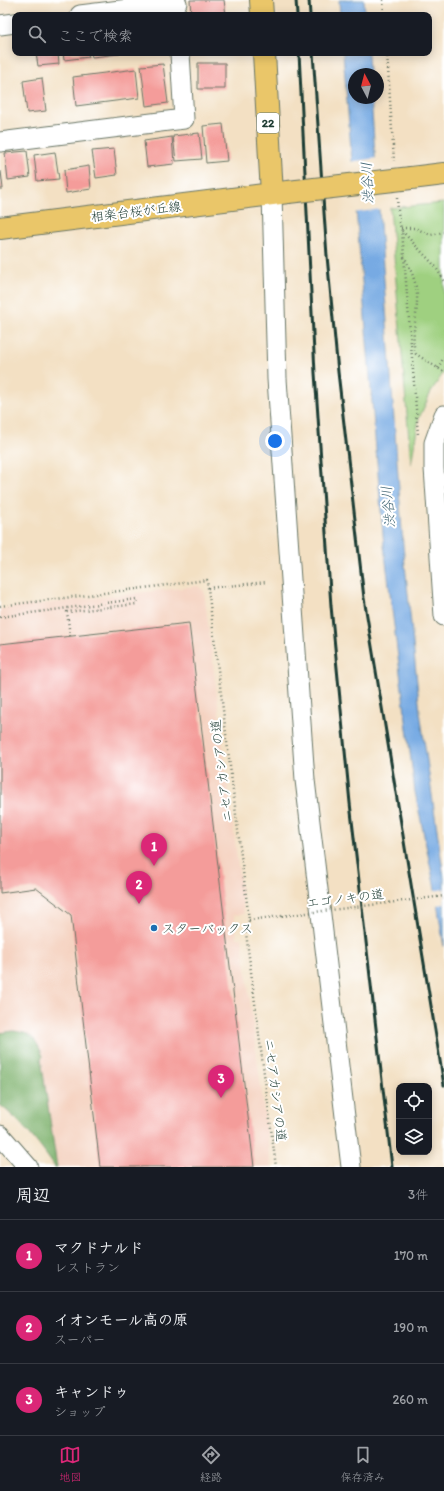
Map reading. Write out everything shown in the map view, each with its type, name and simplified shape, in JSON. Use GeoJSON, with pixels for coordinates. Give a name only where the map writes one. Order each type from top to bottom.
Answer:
{"type":"FeatureCollection","features":[{"type":"Feature","properties":{"kind":"main road"},"geometry":{"type":"LineString","coordinates":[[261,0],[262,12]]}},
{"type":"Feature","properties":{"kind":"main road","name":"22"},"geometry":{"type":"LineString","coordinates":[[264,56],[280,193]]}},
{"type":"Feature","properties":{"kind":"main road","name":"相楽台桜が丘線"},"geometry":{"type":"LineString","coordinates":[[0,228],[444,174]]}},
{"type":"Feature","properties":{"kind":"street"},"geometry":{"type":"LineString","coordinates":[[113,12],[178,6]]}},
{"type":"Feature","properties":{"kind":"street"},"geometry":{"type":"LineString","coordinates":[[0,25],[12,23]]}},
{"type":"Feature","properties":{"kind":"street"},"geometry":{"type":"LineString","coordinates":[[0,142],[184,119],[180,56]]}},
{"type":"Feature","properties":{"kind":"street"},"geometry":{"type":"LineString","coordinates":[[280,193],[276,379],[305,780],[351,1167]]}},
{"type":"Feature","properties":{"kind":"street"},"geometry":{"type":"LineString","coordinates":[[444,415],[434,443],[434,468],[444,616]]}},
{"type":"Feature","properties":{"kind":"street"},"geometry":{"type":"LineString","coordinates":[[0,1135],[28,1167]]}},
{"type":"Feature","properties":{"kind":"path"},"geometry":{"type":"LineString","coordinates":[[383,0],[384,12]]}},
{"type":"Feature","properties":{"kind":"path"},"geometry":{"type":"LineString","coordinates":[[387,56],[395,164]]}},
{"type":"Feature","properties":{"kind":"path"},"geometry":{"type":"LineString","coordinates":[[397,195],[418,436]]}},
{"type":"Feature","properties":{"kind":"path"},"geometry":{"type":"LineString","coordinates":[[401,229],[415,228],[431,235],[444,232]]}},
{"type":"Feature","properties":{"kind":"path"},"geometry":{"type":"LineString","coordinates":[[401,229],[436,266],[444,281]]}},
{"type":"Feature","properties":{"kind":"path"},"geometry":{"type":"LineString","coordinates":[[403,254],[415,280],[417,300],[414,349],[416,354],[444,372]]}},
{"type":"Feature","properties":{"kind":"path"},"geometry":{"type":"LineString","coordinates":[[438,368],[444,357]]}},
{"type":"Feature","properties":{"kind":"path"},"geometry":{"type":"LineString","coordinates":[[0,606],[207,580],[208,588],[267,582]]}},
{"type":"Feature","properties":{"kind":"path","name":"ニセアカシアの道"},"geometry":{"type":"LineString","coordinates":[[208,588],[249,920],[246,933],[276,1167]]}},
{"type":"Feature","properties":{"kind":"path"},"geometry":{"type":"LineString","coordinates":[[0,616],[136,599],[137,604],[67,612],[70,636]]}},
{"type":"Feature","properties":{"kind":"path","name":"エゴノキの道"},"geometry":{"type":"LineString","coordinates":[[249,920],[444,896]]}},
{"type":"Feature","properties":{"kind":"shaded area"},"geometry":{"type":"Polygon","coordinates":[[[198,586],[204,591],[244,914],[234,915],[237,938],[242,938],[271,1167],[55,1167],[40,1145],[21,1123],[0,1105],[0,609],[198,586]]]}},
{"type":"Feature","properties":{"kind":"green space"},"geometry":{"type":"Polygon","coordinates":[[[444,203],[444,372],[432,390],[419,418],[411,464],[390,208],[444,203]]]}},
{"type":"Feature","properties":{"kind":"green space"},"geometry":{"type":"Polygon","coordinates":[[[13,1031],[29,1035],[38,1045],[43,1056],[41,1059],[57,1167],[55,1167],[23,1126],[0,1105],[0,1033],[13,1031]]]}},
{"type":"Feature","properties":{"kind":"water"},"geometry":{"type":"Polygon","coordinates":[[[339,0],[364,0],[365,12],[340,12],[339,0]]]}},
{"type":"Feature","properties":{"kind":"water","name":"渋谷川"},"geometry":{"type":"Polygon","coordinates":[[[343,56],[368,56],[369,68],[348,68],[348,104],[371,104],[403,545],[420,712],[444,878],[444,947],[434,884],[415,792],[384,546],[343,56]]]}},
{"type":"Feature","properties":{"kind":"pier"},"geometry":{"type":"Polygon","coordinates":[[[377,158],[381,209],[353,213],[349,162],[377,158]]]}},
{"type":"Feature","properties":{"kind":"pier"},"geometry":{"type":"Polygon","coordinates":[[[444,889],[444,904],[436,905],[433,891],[444,889]]]}},
{"type":"Feature","properties":{"kind":"building"},"geometry":{"type":"Polygon","coordinates":[[[190,0],[224,0],[226,12],[191,12],[190,0]]]}},
{"type":"Feature","properties":{"kind":"building"},"geometry":{"type":"Polygon","coordinates":[[[36,56],[58,56],[59,64],[38,66],[36,56]]]}},
{"type":"Feature","properties":{"kind":"building"},"geometry":{"type":"Polygon","coordinates":[[[63,56],[89,57],[64,60],[63,56]]]}},
{"type":"Feature","properties":{"kind":"building"},"geometry":{"type":"Polygon","coordinates":[[[198,63],[225,63],[225,89],[198,89],[198,63]]]}},
{"type":"Feature","properties":{"kind":"building"},"geometry":{"type":"Polygon","coordinates":[[[163,64],[168,103],[146,106],[141,66],[163,64]]]}},
{"type":"Feature","properties":{"kind":"building"},"geometry":{"type":"Polygon","coordinates":[[[136,69],[139,98],[76,106],[73,77],[136,69]]]}},
{"type":"Feature","properties":{"kind":"building"},"geometry":{"type":"Polygon","coordinates":[[[42,78],[46,111],[27,113],[23,81],[42,78]]]}},
{"type":"Feature","properties":{"kind":"building"},"geometry":{"type":"Polygon","coordinates":[[[223,124],[227,161],[206,163],[203,126],[223,124]]]}},
{"type":"Feature","properties":{"kind":"building"},"geometry":{"type":"Polygon","coordinates":[[[199,133],[202,159],[176,161],[173,136],[199,133]]]}},
{"type":"Feature","properties":{"kind":"building"},"geometry":{"type":"Polygon","coordinates":[[[172,137],[174,164],[147,167],[144,141],[172,137]]]}},
{"type":"Feature","properties":{"kind":"building"},"geometry":{"type":"Polygon","coordinates":[[[114,149],[117,175],[96,178],[92,151],[114,149]]]}},
{"type":"Feature","properties":{"kind":"building"},"geometry":{"type":"Polygon","coordinates":[[[27,151],[30,177],[8,180],[5,153],[27,151]]]}},
{"type":"Feature","properties":{"kind":"building"},"geometry":{"type":"Polygon","coordinates":[[[55,152],[59,179],[37,181],[34,155],[55,152]]]}},
{"type":"Feature","properties":{"kind":"building"},"geometry":{"type":"Polygon","coordinates":[[[89,166],[91,189],[66,193],[64,170],[89,166]]]}},
{"type":"Feature","properties":{"kind":"building"},"geometry":{"type":"Polygon","coordinates":[[[1,171],[3,189],[0,189],[1,171]]]}},
{"type":"Feature","properties":{"kind":"building"},"geometry":{"type":"Polygon","coordinates":[[[189,623],[254,1167],[100,1167],[71,915],[36,888],[0,893],[0,644],[189,623]]]}},
{"type":"Feature","properties":{"kind":"railway"},"geometry":{"type":"LineString","coordinates":[[296,0],[297,12]]}},
{"type":"Feature","properties":{"kind":"railway"},"geometry":{"type":"LineString","coordinates":[[309,0],[310,12]]}},
{"type":"Feature","properties":{"kind":"railway"},"geometry":{"type":"LineString","coordinates":[[299,56],[315,373],[331,606],[350,803],[392,1167]]}},
{"type":"Feature","properties":{"kind":"railway"},"geometry":{"type":"LineString","coordinates":[[313,56],[327,256],[338,372],[364,598],[444,1085]]}},
{"type":"Feature","properties":{"kind":"place","name":"マクドナルド"},"geometry":{"type":"Point","coordinates":[154,866]}},
{"type":"Feature","properties":{"kind":"place","name":"イオンモール高の原"},"geometry":{"type":"Point","coordinates":[139,904]}},
{"type":"Feature","properties":{"kind":"place","name":"スターバックス"},"geometry":{"type":"Point","coordinates":[154,928]}},
{"type":"Feature","properties":{"kind":"place","name":"キャンドゥ"},"geometry":{"type":"Point","coordinates":[221,1098]}}]}
